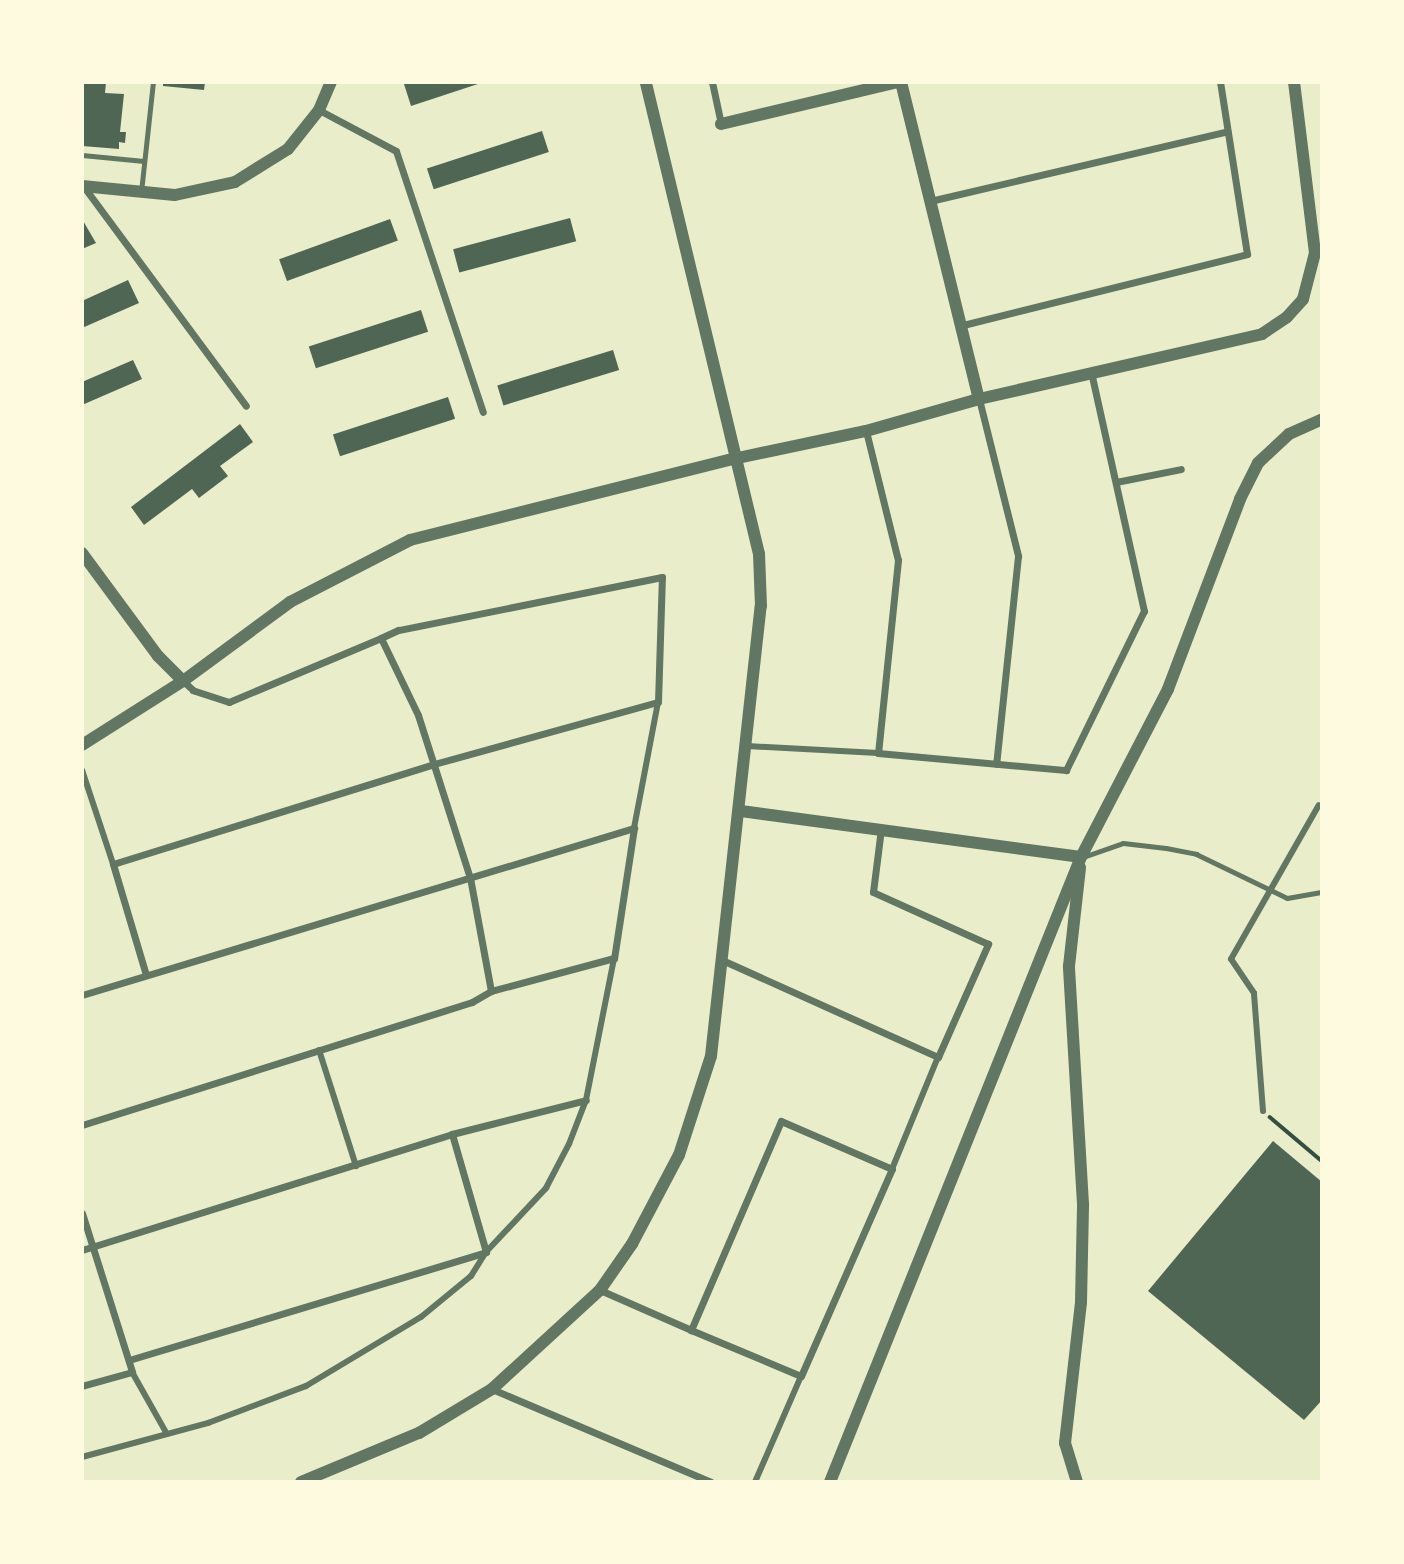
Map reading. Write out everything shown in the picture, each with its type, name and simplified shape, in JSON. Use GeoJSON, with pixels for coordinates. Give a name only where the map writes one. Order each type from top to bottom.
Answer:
{"type":"FeatureCollection","features":[{"type":"Feature","properties":{"kind":"street"},"geometry":{"type":"LineString","coordinates":[[83,187],[198,193],[256,173],[288,149],[319,110],[331,82]]}},
{"type":"Feature","properties":{"kind":"street"},"geometry":{"type":"LineString","coordinates":[[301,1482],[419,1433],[492,1389],[600,1290],[632,1244],[679,1155],[711,1056],[741,811],[761,593],[750,504],[733,459],[646,82]]}},
{"type":"Feature","properties":{"kind":"street"},"geometry":{"type":"LineString","coordinates":[[712,82],[721,124],[899,82],[1018,556],[996,764]]}},
{"type":"Feature","properties":{"kind":"street"},"geometry":{"type":"LineString","coordinates":[[959,326],[1248,254],[1224,132],[1220,82]]}},
{"type":"Feature","properties":{"kind":"street"},"geometry":{"type":"LineString","coordinates":[[82,745],[183,681],[290,602],[410,540],[733,459],[866,431],[979,399],[1091,376],[1262,334],[1287,317],[1303,299],[1311,281],[1315,228],[1294,82]]}},
{"type":"Feature","properties":{"kind":"street"},"geometry":{"type":"LineString","coordinates":[[319,110],[396,151],[483,412]]}},
{"type":"Feature","properties":{"kind":"street"},"geometry":{"type":"LineString","coordinates":[[930,201],[1224,132]]}},
{"type":"Feature","properties":{"kind":"street"},"geometry":{"type":"LineString","coordinates":[[83,187],[246,405]]}},
{"type":"Feature","properties":{"kind":"street"},"geometry":{"type":"LineString","coordinates":[[747,746],[878,753],[1066,770],[1144,611],[1091,376]]}},
{"type":"Feature","properties":{"kind":"street"},"geometry":{"type":"LineString","coordinates":[[830,1482],[1081,857],[1168,689],[1240,499],[1258,463],[1289,434],[1322,419]]}},
{"type":"Feature","properties":{"kind":"street"},"geometry":{"type":"LineString","coordinates":[[866,431],[898,560],[878,753]]}},
{"type":"Feature","properties":{"kind":"street"},"geometry":{"type":"LineString","coordinates":[[1115,482],[1181,469]]}},
{"type":"Feature","properties":{"kind":"street"},"geometry":{"type":"LineString","coordinates":[[82,553],[158,656],[193,690],[229,702],[398,630],[662,577],[658,702],[614,958],[586,1100],[546,1188],[486,1252],[471,1276],[421,1317],[306,1386],[167,1434],[82,1457]]}},
{"type":"Feature","properties":{"kind":"street"},"geometry":{"type":"LineString","coordinates":[[381,638],[418,715],[470,878],[491,991]]}},
{"type":"Feature","properties":{"kind":"street"},"geometry":{"type":"LineString","coordinates":[[113,864],[434,764],[658,702]]}},
{"type":"Feature","properties":{"kind":"street"},"geometry":{"type":"LineString","coordinates":[[82,770],[146,975]]}},
{"type":"Feature","properties":{"kind":"street"},"geometry":{"type":"LineString","coordinates":[[1263,1111],[1254,993],[1231,958],[1319,805]]}},
{"type":"Feature","properties":{"kind":"street"},"geometry":{"type":"LineString","coordinates":[[741,811],[1081,857]]}},
{"type":"Feature","properties":{"kind":"street"},"geometry":{"type":"LineString","coordinates":[[82,995],[635,828]]}},
{"type":"Feature","properties":{"kind":"street"},"geometry":{"type":"LineString","coordinates":[[755,1482],[988,944],[873,892],[881,829]]}},
{"type":"Feature","properties":{"kind":"street"},"geometry":{"type":"LineString","coordinates":[[1077,1482],[1065,1443],[1082,1302],[1083,1204],[1069,966],[1081,857]]}},
{"type":"Feature","properties":{"kind":"street"},"geometry":{"type":"LineString","coordinates":[[82,1125],[472,1002],[491,991],[614,958]]}},
{"type":"Feature","properties":{"kind":"street"},"geometry":{"type":"LineString","coordinates":[[722,960],[938,1057]]}},
{"type":"Feature","properties":{"kind":"street"},"geometry":{"type":"LineString","coordinates":[[319,1050],[356,1166]]}},
{"type":"Feature","properties":{"kind":"street"},"geometry":{"type":"LineString","coordinates":[[82,1250],[452,1134],[586,1100]]}},
{"type":"Feature","properties":{"kind":"street"},"geometry":{"type":"LineString","coordinates":[[691,1330],[781,1121],[892,1170]]}},
{"type":"Feature","properties":{"kind":"street"},"geometry":{"type":"LineString","coordinates":[[452,1134],[486,1252]]}},
{"type":"Feature","properties":{"kind":"street"},"geometry":{"type":"LineString","coordinates":[[82,1213],[132,1372],[167,1434]]}},
{"type":"Feature","properties":{"kind":"street"},"geometry":{"type":"LineString","coordinates":[[129,1360],[486,1252]]}},
{"type":"Feature","properties":{"kind":"street"},"geometry":{"type":"LineString","coordinates":[[600,1290],[801,1376]]}},
{"type":"Feature","properties":{"kind":"street"},"geometry":{"type":"LineString","coordinates":[[82,1386],[132,1372]]}},
{"type":"Feature","properties":{"kind":"street"},"geometry":{"type":"LineString","coordinates":[[492,1389],[711,1482]]}},
{"type":"Feature","properties":{"kind":"lane"},"geometry":{"type":"LineString","coordinates":[[141,192],[153,82]]}},
{"type":"Feature","properties":{"kind":"lane"},"geometry":{"type":"LineString","coordinates":[[82,155],[144,161]]}},
{"type":"Feature","properties":{"kind":"lane"},"geometry":{"type":"LineString","coordinates":[[1081,857],[1123,843],[1166,848],[1196,854],[1287,898],[1322,892]]}},
{"type":"Feature","properties":{"kind":"path"},"geometry":{"type":"LineString","coordinates":[[1263,1111],[1322,1161]]}},
{"type":"Feature","properties":{"kind":"building"},"geometry":{"type":"Polygon","coordinates":[[[82,82],[106,82],[105,93],[124,94],[120,132],[126,132],[125,143],[119,142],[119,149],[82,146],[82,82]]]}},
{"type":"Feature","properties":{"kind":"building"},"geometry":{"type":"Polygon","coordinates":[[[163,82],[205,82],[204,90],[163,86],[163,82]]]}},
{"type":"Feature","properties":{"kind":"building"},"geometry":{"type":"Polygon","coordinates":[[[409,82],[484,82],[411,106],[404,84],[409,82]]]}},
{"type":"Feature","properties":{"kind":"building"},"geometry":{"type":"Polygon","coordinates":[[[542,131],[549,152],[434,189],[427,168],[542,131]]]}},
{"type":"Feature","properties":{"kind":"building"},"geometry":{"type":"Polygon","coordinates":[[[570,218],[576,241],[459,272],[453,249],[570,218]]]}},
{"type":"Feature","properties":{"kind":"building"},"geometry":{"type":"Polygon","coordinates":[[[82,219],[96,243],[82,249],[82,219]]]}},
{"type":"Feature","properties":{"kind":"building"},"geometry":{"type":"Polygon","coordinates":[[[390,219],[398,241],[287,281],[279,259],[390,219]]]}},
{"type":"Feature","properties":{"kind":"building"},"geometry":{"type":"Polygon","coordinates":[[[128,280],[139,303],[82,328],[82,301],[128,280]]]}},
{"type":"Feature","properties":{"kind":"building"},"geometry":{"type":"Polygon","coordinates":[[[421,310],[428,332],[316,368],[309,346],[421,310]]]}},
{"type":"Feature","properties":{"kind":"building"},"geometry":{"type":"Polygon","coordinates":[[[613,350],[619,370],[503,405],[497,385],[613,350]]]}},
{"type":"Feature","properties":{"kind":"building"},"geometry":{"type":"Polygon","coordinates":[[[133,360],[142,379],[82,405],[82,382],[133,360]]]}},
{"type":"Feature","properties":{"kind":"building"},"geometry":{"type":"Polygon","coordinates":[[[448,397],[455,419],[340,456],[333,434],[448,397]]]}},
{"type":"Feature","properties":{"kind":"building"},"geometry":{"type":"Polygon","coordinates":[[[240,424],[253,442],[220,466],[228,476],[199,498],[192,489],[144,525],[131,507],[240,424]]]}},
{"type":"Feature","properties":{"kind":"building"},"geometry":{"type":"Polygon","coordinates":[[[1273,1141],[1322,1182],[1322,1400],[1304,1420],[1148,1291],[1273,1141]]]}}]}
